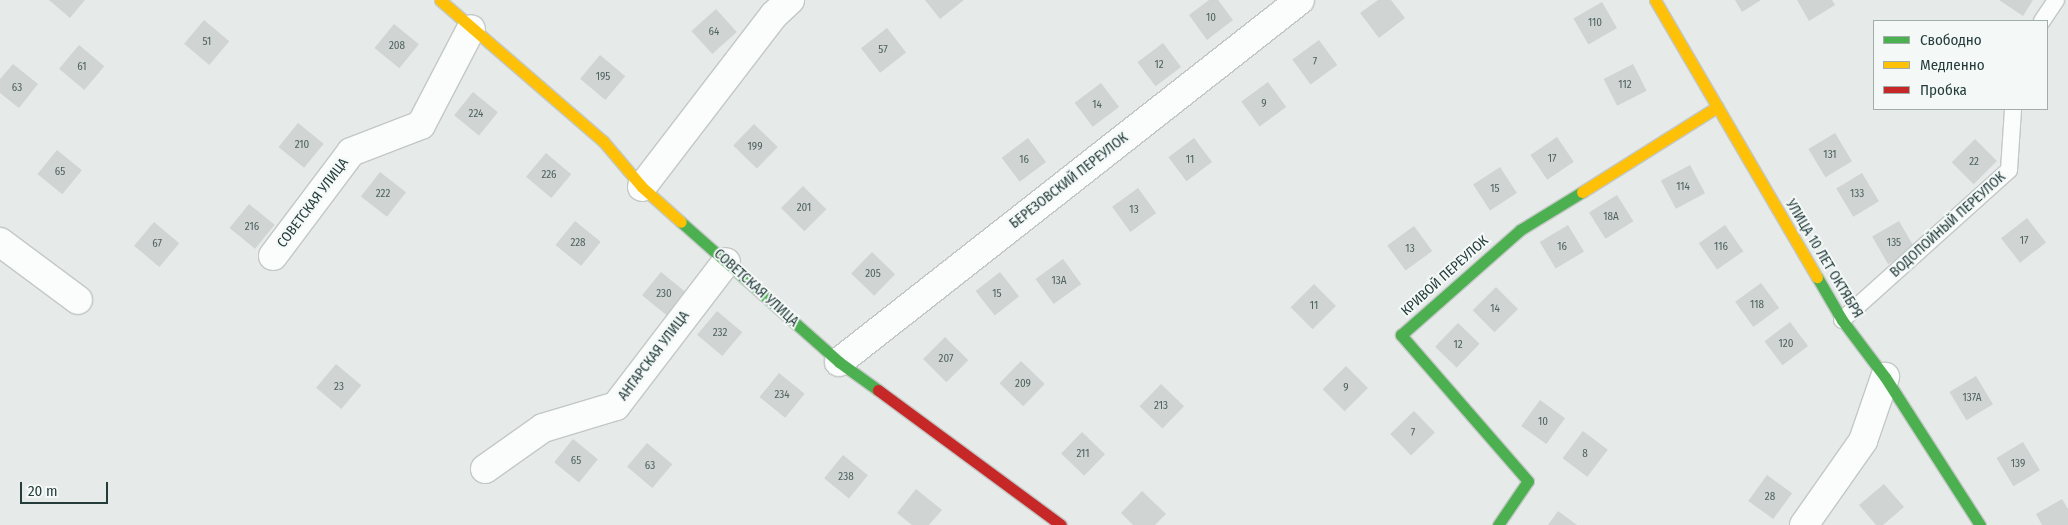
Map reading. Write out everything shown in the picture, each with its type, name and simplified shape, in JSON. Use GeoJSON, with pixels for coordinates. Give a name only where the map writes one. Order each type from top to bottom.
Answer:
{"type":"FeatureCollection","features":[{"type":"Feature","properties":{"kind":"street","name":"СОВЕТСКАЯ УЛИЦА"},"geometry":{"type":"LineString","coordinates":[[440,0],[471,29],[602,141],[642,187],[839,362],[1061,525]]}},
{"type":"Feature","properties":{"kind":"street"},"geometry":{"type":"LineString","coordinates":[[642,187],[774,15],[790,0]]}},
{"type":"Feature","properties":{"kind":"street","name":"БЕРЕЗОВСКИЙ ПЕРЕУЛОК"},"geometry":{"type":"LineString","coordinates":[[839,362],[1300,0]]}},
{"type":"Feature","properties":{"kind":"street","name":"УЛИЦА 10 ЛЕТ ОКТЯБРЯ"},"geometry":{"type":"LineString","coordinates":[[1655,0],[1842,320],[1886,377],[1980,525]]}},
{"type":"Feature","properties":{"kind":"street","name":"СОВЕТСКАЯ УЛИЦА"},"geometry":{"type":"LineString","coordinates":[[273,256],[351,152],[421,125],[471,29]]}},
{"type":"Feature","properties":{"kind":"street","name":"КРИВОЙ ПЕРЕУЛОК"},"geometry":{"type":"LineString","coordinates":[[1498,525],[1528,481],[1401,335],[1520,230],[1717,107]]}},
{"type":"Feature","properties":{"kind":"street"},"geometry":{"type":"LineString","coordinates":[[0,242],[78,300]]}},
{"type":"Feature","properties":{"kind":"street","name":"АНГАРСКАЯ УЛИЦА"},"geometry":{"type":"LineString","coordinates":[[485,469],[543,428],[616,406],[726,262]]}},
{"type":"Feature","properties":{"kind":"street"},"geometry":{"type":"LineString","coordinates":[[1804,525],[1863,441],[1886,377]]}},
{"type":"Feature","properties":{"kind":"lane"},"geometry":{"type":"LineString","coordinates":[[2043,20],[2056,0]]}},
{"type":"Feature","properties":{"kind":"lane","name":"ВОДОПОЙНЫЙ ПЕРЕУЛОК"},"geometry":{"type":"LineString","coordinates":[[1842,320],[2009,170],[2013,110]]}},
{"type":"Feature","properties":{"kind":"building"},"geometry":{"type":"Polygon","coordinates":[[[49,0],[85,0],[70,18],[49,0]]]}},
{"type":"Feature","properties":{"kind":"building"},"geometry":{"type":"Polygon","coordinates":[[[925,0],[964,0],[940,19],[925,0]]]}},
{"type":"Feature","properties":{"kind":"building"},"geometry":{"type":"Polygon","coordinates":[[[1209,0],[1218,0],[1233,20],[1207,40],[1189,15],[1209,0]]]}},
{"type":"Feature","properties":{"kind":"building"},"geometry":{"type":"Polygon","coordinates":[[[1378,0],[1391,0],[1405,18],[1379,38],[1360,13],[1378,0]]]}},
{"type":"Feature","properties":{"kind":"building"},"geometry":{"type":"Polygon","coordinates":[[[1735,0],[1761,0],[1742,12],[1735,0]]]}},
{"type":"Feature","properties":{"kind":"building"},"geometry":{"type":"Polygon","coordinates":[[[1797,0],[1832,0],[1835,5],[1809,21],[1797,0]]]}},
{"type":"Feature","properties":{"kind":"building"},"geometry":{"type":"Polygon","coordinates":[[[1999,0],[2033,0],[2023,16],[1999,0]]]}},
{"type":"Feature","properties":{"kind":"building"},"geometry":{"type":"Polygon","coordinates":[[[1602,2],[1617,28],[1588,44],[1573,18],[1602,2]]]}},
{"type":"Feature","properties":{"kind":"building"},"geometry":{"type":"Polygon","coordinates":[[[716,9],[737,32],[712,54],[691,31],[716,9]]]}},
{"type":"Feature","properties":{"kind":"building"},"geometry":{"type":"Polygon","coordinates":[[[204,20],[229,41],[209,65],[184,44],[204,20]]]}},
{"type":"Feature","properties":{"kind":"building"},"geometry":{"type":"Polygon","coordinates":[[[394,24],[419,44],[399,68],[374,48],[394,24]]]}},
{"type":"Feature","properties":{"kind":"building"},"geometry":{"type":"Polygon","coordinates":[[[887,28],[906,52],[880,73],[861,48],[887,28]]]}},
{"type":"Feature","properties":{"kind":"building"},"geometry":{"type":"Polygon","coordinates":[[[1319,40],[1337,65],[1311,84],[1292,59],[1319,40]]]}},
{"type":"Feature","properties":{"kind":"building"},"geometry":{"type":"Polygon","coordinates":[[[1163,43],[1181,67],[1155,86],[1137,62],[1163,43]]]}},
{"type":"Feature","properties":{"kind":"building"},"geometry":{"type":"Polygon","coordinates":[[[79,45],[104,66],[84,90],[59,69],[79,45]]]}},
{"type":"Feature","properties":{"kind":"building"},"geometry":{"type":"Polygon","coordinates":[[[600,55],[625,76],[605,100],[580,79],[600,55]]]}},
{"type":"Feature","properties":{"kind":"building"},"geometry":{"type":"Polygon","coordinates":[[[13,64],[38,84],[19,108],[0,93],[0,79],[13,64]]]}},
{"type":"Feature","properties":{"kind":"building"},"geometry":{"type":"Polygon","coordinates":[[[1633,64],[1647,91],[1617,106],[1604,79],[1633,64]]]}},
{"type":"Feature","properties":{"kind":"building"},"geometry":{"type":"Polygon","coordinates":[[[1268,82],[1286,107],[1260,126],[1241,101],[1268,82]]]}},
{"type":"Feature","properties":{"kind":"building"},"geometry":{"type":"Polygon","coordinates":[[[1101,83],[1119,107],[1093,127],[1075,103],[1101,83]]]}},
{"type":"Feature","properties":{"kind":"building"},"geometry":{"type":"Polygon","coordinates":[[[473,92],[498,112],[479,135],[454,115],[473,92]]]}},
{"type":"Feature","properties":{"kind":"building"},"geometry":{"type":"Polygon","coordinates":[[[298,123],[324,144],[304,168],[278,147],[298,123]]]}},
{"type":"Feature","properties":{"kind":"building"},"geometry":{"type":"Polygon","coordinates":[[[754,124],[778,147],[757,169],[733,146],[754,124]]]}},
{"type":"Feature","properties":{"kind":"building"},"geometry":{"type":"Polygon","coordinates":[[[1835,133],[1852,161],[1825,177],[1808,149],[1835,133]]]}},
{"type":"Feature","properties":{"kind":"building"},"geometry":{"type":"Polygon","coordinates":[[[1557,137],[1574,162],[1547,180],[1530,155],[1557,137]]]}},
{"type":"Feature","properties":{"kind":"building"},"geometry":{"type":"Polygon","coordinates":[[[1028,138],[1046,162],[1020,182],[1002,158],[1028,138]]]}},
{"type":"Feature","properties":{"kind":"building"},"geometry":{"type":"Polygon","coordinates":[[[1194,138],[1212,162],[1186,181],[1168,157],[1194,138]]]}},
{"type":"Feature","properties":{"kind":"building"},"geometry":{"type":"Polygon","coordinates":[[[1975,139],[1997,161],[1974,184],[1952,162],[1975,139]]]}},
{"type":"Feature","properties":{"kind":"building"},"geometry":{"type":"Polygon","coordinates":[[[57,150],[82,170],[62,194],[37,174],[57,150]]]}},
{"type":"Feature","properties":{"kind":"building"},"geometry":{"type":"Polygon","coordinates":[[[546,153],[571,174],[551,198],[526,177],[546,153]]]}},
{"type":"Feature","properties":{"kind":"building"},"geometry":{"type":"Polygon","coordinates":[[[1690,165],[1705,193],[1676,209],[1661,180],[1690,165]]]}},
{"type":"Feature","properties":{"kind":"building"},"geometry":{"type":"Polygon","coordinates":[[[1500,167],[1517,193],[1490,210],[1473,184],[1500,167]]]}},
{"type":"Feature","properties":{"kind":"building"},"geometry":{"type":"Polygon","coordinates":[[[380,172],[406,192],[387,217],[361,196],[380,172]]]}},
{"type":"Feature","properties":{"kind":"building"},"geometry":{"type":"Polygon","coordinates":[[[1862,173],[1879,201],[1853,217],[1836,188],[1862,173]]]}},
{"type":"Feature","properties":{"kind":"building"},"geometry":{"type":"Polygon","coordinates":[[[803,186],[826,209],[804,231],[781,208],[803,186]]]}},
{"type":"Feature","properties":{"kind":"building"},"geometry":{"type":"Polygon","coordinates":[[[1138,188],[1156,213],[1130,232],[1112,207],[1138,188]]]}},
{"type":"Feature","properties":{"kind":"building"},"geometry":{"type":"Polygon","coordinates":[[[1617,195],[1633,221],[1605,239],[1589,212],[1617,195]]]}},
{"type":"Feature","properties":{"kind":"building"},"geometry":{"type":"Polygon","coordinates":[[[249,204],[275,225],[255,249],[229,228],[249,204]]]}},
{"type":"Feature","properties":{"kind":"building"},"geometry":{"type":"Polygon","coordinates":[[[2027,218],[2046,242],[2020,263],[2001,238],[2027,218]]]}},
{"type":"Feature","properties":{"kind":"building"},"geometry":{"type":"Polygon","coordinates":[[[575,221],[601,242],[581,266],[555,245],[575,221]]]}},
{"type":"Feature","properties":{"kind":"building"},"geometry":{"type":"Polygon","coordinates":[[[1899,221],[1915,249],[1888,264],[1872,236],[1899,221]]]}},
{"type":"Feature","properties":{"kind":"building"},"geometry":{"type":"Polygon","coordinates":[[[154,222],[179,243],[159,267],[134,246],[154,222]]]}},
{"type":"Feature","properties":{"kind":"building"},"geometry":{"type":"Polygon","coordinates":[[[1568,225],[1584,252],[1556,269],[1540,242],[1568,225]]]}},
{"type":"Feature","properties":{"kind":"building"},"geometry":{"type":"Polygon","coordinates":[[[1725,225],[1743,251],[1717,270],[1699,243],[1725,225]]]}},
{"type":"Feature","properties":{"kind":"building"},"geometry":{"type":"Polygon","coordinates":[[[1414,226],[1432,251],[1406,270],[1387,245],[1414,226]]]}},
{"type":"Feature","properties":{"kind":"building"},"geometry":{"type":"Polygon","coordinates":[[[872,252],[895,274],[874,296],[851,274],[872,252]]]}},
{"type":"Feature","properties":{"kind":"building"},"geometry":{"type":"Polygon","coordinates":[[[1063,259],[1081,284],[1054,304],[1035,279],[1063,259]]]}},
{"type":"Feature","properties":{"kind":"building"},"geometry":{"type":"Polygon","coordinates":[[[661,272],[686,292],[667,315],[642,295],[661,272]]]}},
{"type":"Feature","properties":{"kind":"building"},"geometry":{"type":"Polygon","coordinates":[[[1000,272],[1019,296],[995,316],[976,291],[1000,272]]]}},
{"type":"Feature","properties":{"kind":"building"},"geometry":{"type":"Polygon","coordinates":[[[1761,283],[1779,308],[1753,327],[1735,302],[1761,283]]]}},
{"type":"Feature","properties":{"kind":"building"},"geometry":{"type":"Polygon","coordinates":[[[1314,284],[1336,306],[1313,329],[1291,307],[1314,284]]]}},
{"type":"Feature","properties":{"kind":"building"},"geometry":{"type":"Polygon","coordinates":[[[1496,287],[1518,309],[1495,332],[1473,310],[1496,287]]]}},
{"type":"Feature","properties":{"kind":"building"},"geometry":{"type":"Polygon","coordinates":[[[717,311],[742,332],[722,356],[697,335],[717,311]]]}},
{"type":"Feature","properties":{"kind":"building"},"geometry":{"type":"Polygon","coordinates":[[[1790,322],[1808,346],[1782,365],[1764,341],[1790,322]]]}},
{"type":"Feature","properties":{"kind":"building"},"geometry":{"type":"Polygon","coordinates":[[[1458,323],[1480,344],[1457,368],[1435,347],[1458,323]]]}},
{"type":"Feature","properties":{"kind":"building"},"geometry":{"type":"Polygon","coordinates":[[[945,337],[968,360],[946,382],[923,359],[945,337]]]}},
{"type":"Feature","properties":{"kind":"building"},"geometry":{"type":"Polygon","coordinates":[[[1021,361],[1045,384],[1023,406],[999,383],[1021,361]]]}},
{"type":"Feature","properties":{"kind":"building"},"geometry":{"type":"Polygon","coordinates":[[[336,364],[361,385],[341,409],[316,388],[336,364]]]}},
{"type":"Feature","properties":{"kind":"building"},"geometry":{"type":"Polygon","coordinates":[[[1346,366],[1368,388],[1345,411],[1323,389],[1346,366]]]}},
{"type":"Feature","properties":{"kind":"building"},"geometry":{"type":"Polygon","coordinates":[[[779,373],[805,394],[785,418],[759,397],[779,373]]]}},
{"type":"Feature","properties":{"kind":"building"},"geometry":{"type":"Polygon","coordinates":[[[1976,376],[1993,404],[1966,420],[1949,392],[1976,376]]]}},
{"type":"Feature","properties":{"kind":"building"},"geometry":{"type":"Polygon","coordinates":[[[1161,384],[1184,406],[1162,429],[1139,406],[1161,384]]]}},
{"type":"Feature","properties":{"kind":"building"},"geometry":{"type":"Polygon","coordinates":[[[1540,400],[1565,418],[1546,444],[1521,426],[1540,400]]]}},
{"type":"Feature","properties":{"kind":"building"},"geometry":{"type":"Polygon","coordinates":[[[1414,411],[1435,433],[1411,456],[1390,434],[1414,411]]]}},
{"type":"Feature","properties":{"kind":"building"},"geometry":{"type":"Polygon","coordinates":[[[1583,431],[1608,450],[1587,477],[1563,458],[1583,431]]]}},
{"type":"Feature","properties":{"kind":"building"},"geometry":{"type":"Polygon","coordinates":[[[1082,432],[1105,454],[1084,476],[1061,454],[1082,432]]]}},
{"type":"Feature","properties":{"kind":"building"},"geometry":{"type":"Polygon","coordinates":[[[573,439],[598,459],[579,482],[554,462],[573,439]]]}},
{"type":"Feature","properties":{"kind":"building"},"geometry":{"type":"Polygon","coordinates":[[[2023,442],[2040,470],[2013,486],[1996,458],[2023,442]]]}},
{"type":"Feature","properties":{"kind":"building"},"geometry":{"type":"Polygon","coordinates":[[[647,443],[672,464],[652,488],[627,467],[647,443]]]}},
{"type":"Feature","properties":{"kind":"building"},"geometry":{"type":"Polygon","coordinates":[[[843,455],[868,475],[849,498],[824,478],[843,455]]]}},
{"type":"Feature","properties":{"kind":"building"},"geometry":{"type":"Polygon","coordinates":[[[1767,475],[1792,493],[1773,519],[1748,501],[1767,475]]]}},
{"type":"Feature","properties":{"kind":"building"},"geometry":{"type":"Polygon","coordinates":[[[1884,484],[1904,507],[1883,525],[1876,525],[1859,505],[1884,484]]]}},
{"type":"Feature","properties":{"kind":"building"},"geometry":{"type":"Polygon","coordinates":[[[916,489],[942,510],[929,525],[912,525],[897,513],[916,489]]]}},
{"type":"Feature","properties":{"kind":"building"},"geometry":{"type":"Polygon","coordinates":[[[1142,491],[1166,514],[1155,525],[1133,525],[1121,513],[1142,491]]]}},
{"type":"Feature","properties":{"kind":"building"},"geometry":{"type":"Polygon","coordinates":[[[2062,499],[2068,509],[2068,525],[2042,525],[2036,514],[2062,499]]]}},
{"type":"Feature","properties":{"kind":"building"},"geometry":{"type":"Polygon","coordinates":[[[1558,511],[1577,525],[1548,525],[1558,511]]]}},
{"type":"Feature","properties":{"kind":"traffic: fast"},"geometry":{"type":"LineString","coordinates":[[1498,525],[1528,481],[1401,335],[1520,230],[1582,192]]}},
{"type":"Feature","properties":{"kind":"traffic: fast"},"geometry":{"type":"LineString","coordinates":[[681,222],[839,362],[878,390]]}},
{"type":"Feature","properties":{"kind":"traffic: fast"},"geometry":{"type":"LineString","coordinates":[[1817,277],[1842,320],[1885,377],[1980,525]]}},
{"type":"Feature","properties":{"kind":"traffic: slow"},"geometry":{"type":"LineString","coordinates":[[440,0],[603,141],[642,187],[681,222]]}},
{"type":"Feature","properties":{"kind":"traffic: slow"},"geometry":{"type":"LineString","coordinates":[[1655,0],[1817,277]]}},
{"type":"Feature","properties":{"kind":"traffic: slow"},"geometry":{"type":"LineString","coordinates":[[1582,192],[1717,107]]}},
{"type":"Feature","properties":{"kind":"traffic: jam"},"geometry":{"type":"LineString","coordinates":[[878,390],[1061,525]]}}]}
